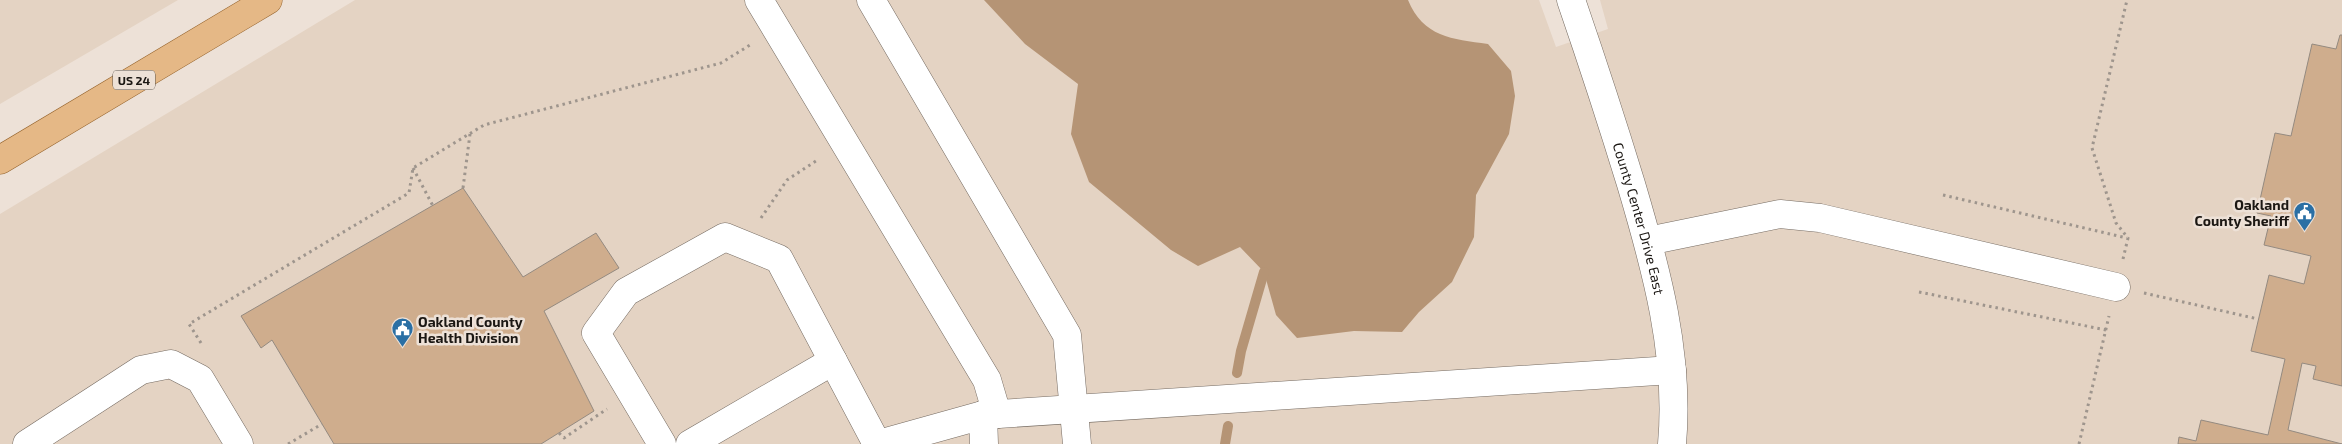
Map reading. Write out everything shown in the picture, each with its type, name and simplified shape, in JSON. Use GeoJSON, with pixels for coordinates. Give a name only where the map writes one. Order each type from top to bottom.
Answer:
{"type":"FeatureCollection","features":[{"type":"Feature","properties":{"kind":"main road","name":"US 24"},"geometry":{"type":"LineString","coordinates":[[0,160],[268,0]]}},
{"type":"Feature","properties":{"kind":"street"},"geometry":{"type":"LineString","coordinates":[[759,0],[986,380],[990,415],[984,444]]}},
{"type":"Feature","properties":{"kind":"street"},"geometry":{"type":"LineString","coordinates":[[871,0],[1067,335],[1077,444]]}},
{"type":"Feature","properties":{"kind":"street","name":"County Center Drive East"},"geometry":{"type":"LineString","coordinates":[[1571,0],[1603,93],[1648,241],[1663,300],[1672,370],[1672,444]]}},
{"type":"Feature","properties":{"kind":"street"},"geometry":{"type":"LineString","coordinates":[[1648,241],[1780,214],[1820,218],[2116,287]]}},
{"type":"Feature","properties":{"kind":"street"},"geometry":{"type":"LineString","coordinates":[[662,444],[596,333],[626,292],[725,237],[779,259],[878,444],[990,415],[1672,370]]}},
{"type":"Feature","properties":{"kind":"street"},"geometry":{"type":"LineString","coordinates":[[690,444],[833,361]]}},
{"type":"Feature","properties":{"kind":"street"},"geometry":{"type":"LineString","coordinates":[[27,444],[141,370],[171,364],[200,379],[239,444]]}},
{"type":"Feature","properties":{"kind":"path"},"geometry":{"type":"LineString","coordinates":[[2127,0],[2092,148],[2116,223],[2128,238]]}},
{"type":"Feature","properties":{"kind":"path"},"geometry":{"type":"LineString","coordinates":[[204,348],[189,324],[409,192],[413,168],[484,125],[721,63],[777,30]]}},
{"type":"Feature","properties":{"kind":"path"},"geometry":{"type":"LineString","coordinates":[[463,188],[470,133]]}},
{"type":"Feature","properties":{"kind":"path"},"geometry":{"type":"LineString","coordinates":[[744,245],[787,180],[844,143]]}},
{"type":"Feature","properties":{"kind":"path"},"geometry":{"type":"LineString","coordinates":[[413,168],[433,206]]}},
{"type":"Feature","properties":{"kind":"path"},"geometry":{"type":"LineString","coordinates":[[1942,195],[2128,238]]}},
{"type":"Feature","properties":{"kind":"path"},"geometry":{"type":"LineString","coordinates":[[2079,444],[2128,238]]}},
{"type":"Feature","properties":{"kind":"path"},"geometry":{"type":"LineString","coordinates":[[2116,287],[2258,319]]}},
{"type":"Feature","properties":{"kind":"path"},"geometry":{"type":"LineString","coordinates":[[1919,292],[2106,330]]}},
{"type":"Feature","properties":{"kind":"path"},"geometry":{"type":"LineString","coordinates":[[559,433],[564,438],[613,405]]}},
{"type":"Feature","properties":{"kind":"path"},"geometry":{"type":"LineString","coordinates":[[288,444],[322,424]]}},
{"type":"Feature","properties":{"kind":"shaded area"},"geometry":{"type":"Polygon","coordinates":[[[0,0],[178,0],[0,104],[0,0]]]}},
{"type":"Feature","properties":{"kind":"shaded area"},"geometry":{"type":"Polygon","coordinates":[[[355,0],[1539,0],[1556,47],[1608,29],[1600,0],[2342,0],[2342,444],[0,444],[0,214],[355,0]]]}},
{"type":"Feature","properties":{"kind":"shaded area"},"geometry":{"type":"Polygon","coordinates":[[[984,0],[1408,0],[1414,12],[1430,29],[1451,38],[1488,44],[1511,71],[1515,96],[1509,134],[1476,195],[1474,237],[1452,282],[1419,312],[1402,332],[1354,331],[1297,338],[1276,315],[1264,272],[1240,247],[1198,266],[1171,250],[1089,182],[1071,134],[1078,84],[1025,44],[984,0]]]}},
{"type":"Feature","properties":{"kind":"building","name":"Oakland County Sheriff"},"geometry":{"type":"Polygon","coordinates":[[[2340,35],[2342,35],[2342,386],[2313,379],[2316,366],[2302,363],[2288,430],[2342,444],[2178,444],[2179,437],[2196,441],[2201,420],[2268,435],[2285,359],[2251,351],[2269,275],[2304,284],[2311,256],[2264,245],[2271,216],[2257,213],[2275,133],[2291,136],[2312,44],[2336,49],[2340,35]]]}},
{"type":"Feature","properties":{"kind":"building"},"geometry":{"type":"Polygon","coordinates":[[[463,188],[523,277],[596,233],[619,268],[544,311],[594,411],[541,444],[334,444],[272,340],[261,348],[241,316],[463,188]]]}},
{"type":"Feature","properties":{"kind":"waterway"},"geometry":{"type":"LineString","coordinates":[[1237,373],[1241,351],[1264,272]]}},
{"type":"Feature","properties":{"kind":"waterway"},"geometry":{"type":"LineString","coordinates":[[1225,444],[1228,426]]}},
{"type":"Feature","properties":{"kind":"place","name":"Oakland County Sheriff"},"geometry":{"type":"Point","coordinates":[2305,231]}},
{"type":"Feature","properties":{"kind":"place","name":"Oakland County Health Division"},"geometry":{"type":"Point","coordinates":[402,348]}}]}
